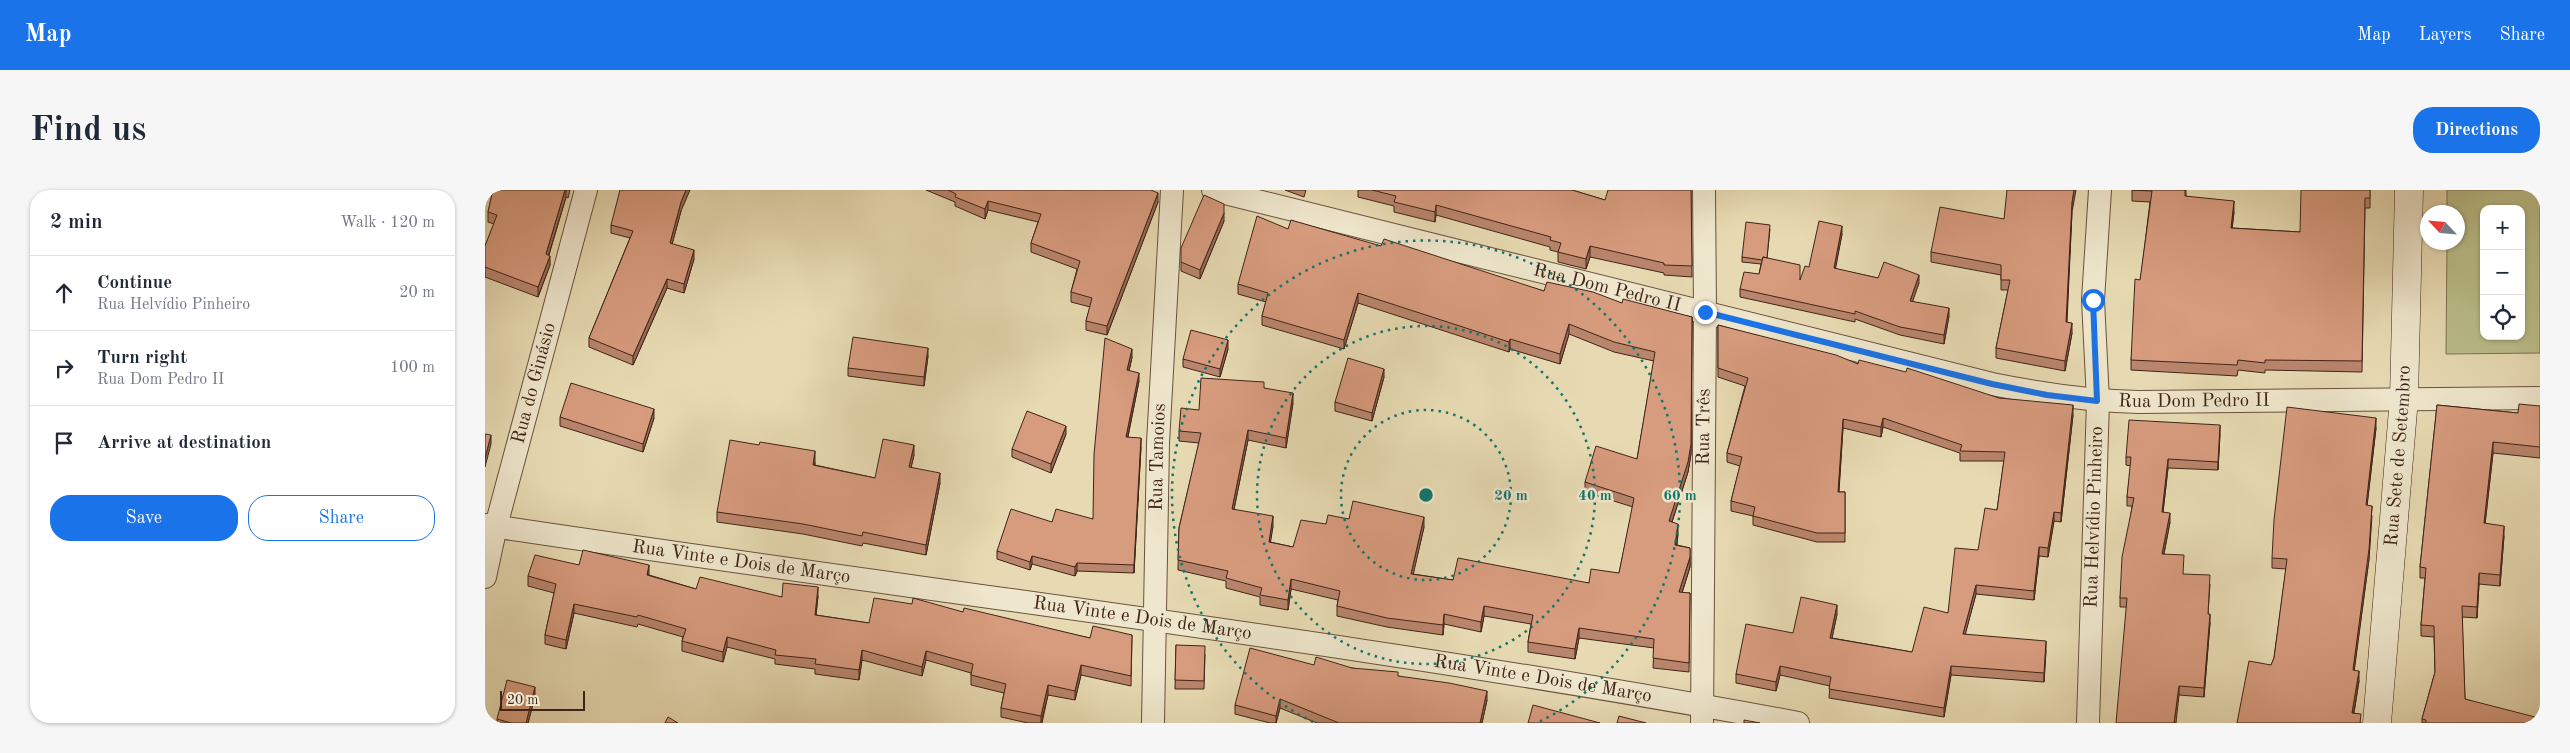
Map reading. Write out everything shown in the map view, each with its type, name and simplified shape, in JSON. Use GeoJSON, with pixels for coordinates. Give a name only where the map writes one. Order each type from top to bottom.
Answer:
{"type":"FeatureCollection","features":[{"type":"Feature","properties":{"kind":"street","name":"Rua do Ginásio"},"geometry":{"type":"LineString","coordinates":[[485,577],[491,525],[586,190]]}},
{"type":"Feature","properties":{"kind":"street","name":"Rua Tamoios"},"geometry":{"type":"LineString","coordinates":[[1153,723],[1158,444],[1171,190]]}},
{"type":"Feature","properties":{"kind":"street","name":"Rua Dom Pedro II"},"geometry":{"type":"LineString","coordinates":[[1213,190],[1992,384],[2047,395],[2097,401],[2540,398]]}},
{"type":"Feature","properties":{"kind":"street","name":"Rua Três"},"geometry":{"type":"LineString","coordinates":[[1702,714],[1704,190]]}},
{"type":"Feature","properties":{"kind":"street","name":"Rua Helvídio Pinheiro"},"geometry":{"type":"LineString","coordinates":[[2088,723],[2097,401],[2093,300],[2100,190]]}},
{"type":"Feature","properties":{"kind":"street","name":"Rua Sete de Setembro"},"geometry":{"type":"LineString","coordinates":[[2377,723],[2404,398],[2409,190]]}},
{"type":"Feature","properties":{"kind":"street","name":"Rua Vinte e Dois de Março"},"geometry":{"type":"LineString","coordinates":[[491,525],[1156,619],[1702,714],[1797,723]]}},
{"type":"Feature","properties":{"kind":"green space"},"geometry":{"type":"Polygon","coordinates":[[[2447,190],[2540,190],[2540,353],[2446,354],[2447,250],[2465,250],[2465,205],[2447,205],[2447,190]]]}},
{"type":"Feature","properties":{"kind":"building"},"geometry":{"type":"Polygon","coordinates":[[[493,190],[565,190],[546,254],[550,256],[538,287],[485,267],[485,246],[497,215],[488,212],[493,190]]]}},
{"type":"Feature","properties":{"kind":"building"},"geometry":{"type":"Polygon","coordinates":[[[620,190],[686,190],[670,243],[694,250],[684,284],[667,279],[633,356],[589,338],[633,231],[611,225],[620,190]]]}},
{"type":"Feature","properties":{"kind":"building"},"geometry":{"type":"Polygon","coordinates":[[[948,190],[1151,190],[1158,193],[1107,326],[1086,321],[1092,298],[1071,292],[1080,261],[1031,243],[1041,214],[988,201],[985,209],[955,197],[956,194],[948,190]]]}},
{"type":"Feature","properties":{"kind":"building"},"geometry":{"type":"Polygon","coordinates":[[[1372,190],[1572,190],[1605,200],[1608,190],[1691,190],[1692,266],[1664,265],[1664,263],[1590,246],[1586,259],[1558,252],[1561,243],[1550,240],[1551,237],[1436,205],[1435,212],[1394,202],[1396,196],[1372,190]]]}},
{"type":"Feature","properties":{"kind":"building"},"geometry":{"type":"Polygon","coordinates":[[[2007,190],[2074,190],[2066,322],[2072,323],[2065,361],[1996,348],[2010,280],[2001,280],[2001,265],[1931,252],[1940,207],[2004,219],[2007,190]]]}},
{"type":"Feature","properties":{"kind":"building"},"geometry":{"type":"Polygon","coordinates":[[[2132,190],[2185,190],[2185,196],[2234,201],[2231,228],[2300,232],[2301,190],[2370,190],[2370,198],[2365,198],[2362,361],[2265,360],[2265,363],[2238,360],[2237,365],[2131,360],[2135,279],[2140,280],[2152,191],[2132,190]]]}},
{"type":"Feature","properties":{"kind":"building"},"geometry":{"type":"Polygon","coordinates":[[[1204,195],[1224,204],[1224,213],[1200,270],[1181,262],[1181,248],[1204,195]]]}},
{"type":"Feature","properties":{"kind":"building"},"geometry":{"type":"Polygon","coordinates":[[[1257,216],[1288,229],[1291,220],[1381,246],[1384,239],[1544,291],[1547,282],[1593,292],[1622,303],[1623,299],[1692,317],[1691,444],[1688,462],[1669,521],[1678,524],[1675,545],[1690,548],[1690,557],[1679,592],[1690,593],[1689,663],[1653,658],[1654,639],[1579,628],[1575,649],[1528,642],[1533,615],[1484,606],[1481,622],[1444,614],[1443,625],[1387,618],[1337,606],[1340,591],[1291,579],[1288,600],[1260,595],[1262,588],[1226,578],[1228,571],[1178,560],[1179,528],[1201,433],[1179,431],[1181,408],[1199,410],[1201,378],[1264,382],[1264,388],[1293,393],[1286,438],[1248,430],[1232,509],[1273,516],[1269,542],[1293,547],[1301,520],[1326,524],[1328,515],[1349,519],[1353,501],[1424,517],[1411,574],[1453,580],[1458,558],[1589,583],[1591,569],[1619,573],[1634,498],[1585,482],[1596,446],[1637,459],[1655,352],[1614,342],[1569,324],[1560,354],[1510,339],[1509,342],[1358,293],[1344,340],[1262,316],[1268,293],[1238,284],[1257,216]]]}},
{"type":"Feature","properties":{"kind":"building"},"geometry":{"type":"Polygon","coordinates":[[[1819,221],[1842,226],[1834,268],[1878,278],[1884,262],[1919,275],[1910,301],[1949,308],[1944,335],[1900,327],[1855,311],[1855,314],[1740,289],[1744,272],[1759,274],[1763,257],[1800,265],[1800,280],[1805,266],[1809,267],[1819,221]]]}},
{"type":"Feature","properties":{"kind":"building"},"geometry":{"type":"Polygon","coordinates":[[[1746,222],[1770,225],[1767,258],[1763,257],[1762,260],[1742,257],[1746,222]]]}},
{"type":"Feature","properties":{"kind":"building"},"geometry":{"type":"Polygon","coordinates":[[[1718,325],[1836,355],[1858,364],[1859,360],[1906,372],[1907,368],[1999,398],[2073,405],[2061,513],[2054,512],[2048,548],[2039,547],[2034,591],[1976,585],[1963,634],[2046,641],[2044,673],[1951,666],[1944,708],[1829,689],[1831,677],[1780,666],[1776,682],[1736,674],[1746,624],[1793,633],[1801,597],[1837,605],[1830,638],[1912,652],[1924,607],[1948,613],[1955,548],[1978,550],[1985,508],[1997,510],[2005,452],[1960,451],[1962,445],[1883,418],[1881,427],[1843,419],[1838,492],[1845,492],[1845,533],[1817,533],[1753,516],[1755,507],[1731,501],[1742,457],[1727,453],[1748,378],[1718,368],[1718,325]]]}},
{"type":"Feature","properties":{"kind":"building"},"geometry":{"type":"Polygon","coordinates":[[[1191,330],[1228,340],[1220,369],[1183,359],[1191,330]]]}},
{"type":"Feature","properties":{"kind":"building"},"geometry":{"type":"Polygon","coordinates":[[[853,337],[928,348],[924,377],[848,368],[853,337]]]}},
{"type":"Feature","properties":{"kind":"building"},"geometry":{"type":"Polygon","coordinates":[[[1105,338],[1132,349],[1127,370],[1139,373],[1126,437],[1141,438],[1134,565],[1077,563],[1075,567],[1032,556],[1030,562],[997,551],[1011,509],[1052,522],[1056,509],[1093,519],[1094,454],[1105,338]]]}},
{"type":"Feature","properties":{"kind":"building"},"geometry":{"type":"Polygon","coordinates":[[[1348,358],[1384,369],[1372,413],[1335,402],[1348,358]]]}},
{"type":"Feature","properties":{"kind":"building"},"geometry":{"type":"Polygon","coordinates":[[[571,383],[654,409],[643,444],[560,417],[571,383]]]}},
{"type":"Feature","properties":{"kind":"building"},"geometry":{"type":"Polygon","coordinates":[[[2519,404],[2540,406],[2540,447],[2493,442],[2484,523],[2504,526],[2500,575],[2479,573],[2477,607],[2462,606],[2465,699],[2539,718],[2540,716],[2540,723],[2426,723],[2426,720],[2422,719],[2435,672],[2434,626],[2421,625],[2426,568],[2420,567],[2437,405],[2518,413],[2519,404]]]}},
{"type":"Feature","properties":{"kind":"building"},"geometry":{"type":"Polygon","coordinates":[[[2287,407],[2376,418],[2366,505],[2372,506],[2369,549],[2353,670],[2359,671],[2352,713],[2361,714],[2360,723],[2237,723],[2249,661],[2271,665],[2274,658],[2287,559],[2272,558],[2274,520],[2287,407]]]}},
{"type":"Feature","properties":{"kind":"building"},"geometry":{"type":"Polygon","coordinates":[[[1027,411],[1066,426],[1051,464],[1012,449],[1027,411]]]}},
{"type":"Feature","properties":{"kind":"building"},"geometry":{"type":"Polygon","coordinates":[[[2129,420],[2220,425],[2218,462],[2168,459],[2162,512],[2170,513],[2162,554],[2184,555],[2183,574],[2210,575],[2208,614],[2210,614],[2204,688],[2179,686],[2174,723],[2116,723],[2127,598],[2120,598],[2122,557],[2134,498],[2127,497],[2131,457],[2126,457],[2129,420]]]}},
{"type":"Feature","properties":{"kind":"building"},"geometry":{"type":"Polygon","coordinates":[[[485,434],[491,435],[485,458],[485,434]]]}},
{"type":"Feature","properties":{"kind":"building"},"geometry":{"type":"Polygon","coordinates":[[[883,439],[914,445],[909,467],[940,473],[926,545],[863,532],[862,536],[803,524],[717,512],[730,440],[759,445],[760,442],[815,451],[813,465],[875,478],[883,439]]]}},
{"type":"Feature","properties":{"kind":"building"},"geometry":{"type":"Polygon","coordinates":[[[583,550],[649,565],[647,575],[696,589],[700,577],[782,597],[783,583],[818,587],[815,615],[869,623],[874,598],[912,604],[913,598],[963,612],[964,608],[1090,638],[1093,626],[1132,635],[1131,676],[1081,665],[1075,691],[1048,685],[1041,716],[1001,708],[1006,684],[971,675],[973,664],[926,651],[922,667],[862,650],[859,670],[815,664],[816,659],[775,655],[776,650],[727,637],[723,652],[682,641],[686,629],[638,615],[637,617],[574,604],[566,640],[545,635],[556,584],[528,576],[535,555],[579,565],[583,550]]]}},
{"type":"Feature","properties":{"kind":"building"},"geometry":{"type":"Polygon","coordinates":[[[1176,645],[1205,646],[1204,681],[1175,680],[1176,645]]]}},
{"type":"Feature","properties":{"kind":"building"},"geometry":{"type":"Polygon","coordinates":[[[1250,648],[1314,665],[1316,657],[1352,668],[1398,672],[1398,676],[1449,683],[1487,691],[1480,723],[1339,723],[1280,699],[1276,716],[1235,705],[1250,648]]]}},
{"type":"Feature","properties":{"kind":"building"},"geometry":{"type":"Polygon","coordinates":[[[507,680],[535,687],[526,723],[511,723],[497,719],[507,680]]]}},
{"type":"Feature","properties":{"kind":"building"},"geometry":{"type":"Polygon","coordinates":[[[1533,705],[1600,723],[1528,723],[1533,705]]]}},
{"type":"Feature","properties":{"kind":"building"},"geometry":{"type":"Polygon","coordinates":[[[1619,716],[1646,723],[1617,723],[1619,716]]]}},
{"type":"Feature","properties":{"kind":"building"},"geometry":{"type":"Polygon","coordinates":[[[668,717],[678,723],[665,723],[668,717]]]}},
{"type":"Feature","properties":{"kind":"building"},"geometry":{"type":"Polygon","coordinates":[[[1744,720],[1760,723],[1744,723],[1744,720]]]}},
{"type":"Feature","properties":{"kind":"route"},"geometry":{"type":"LineString","coordinates":[[1705,312],[1992,384],[2047,395],[2097,401],[2093,300]]}}]}
